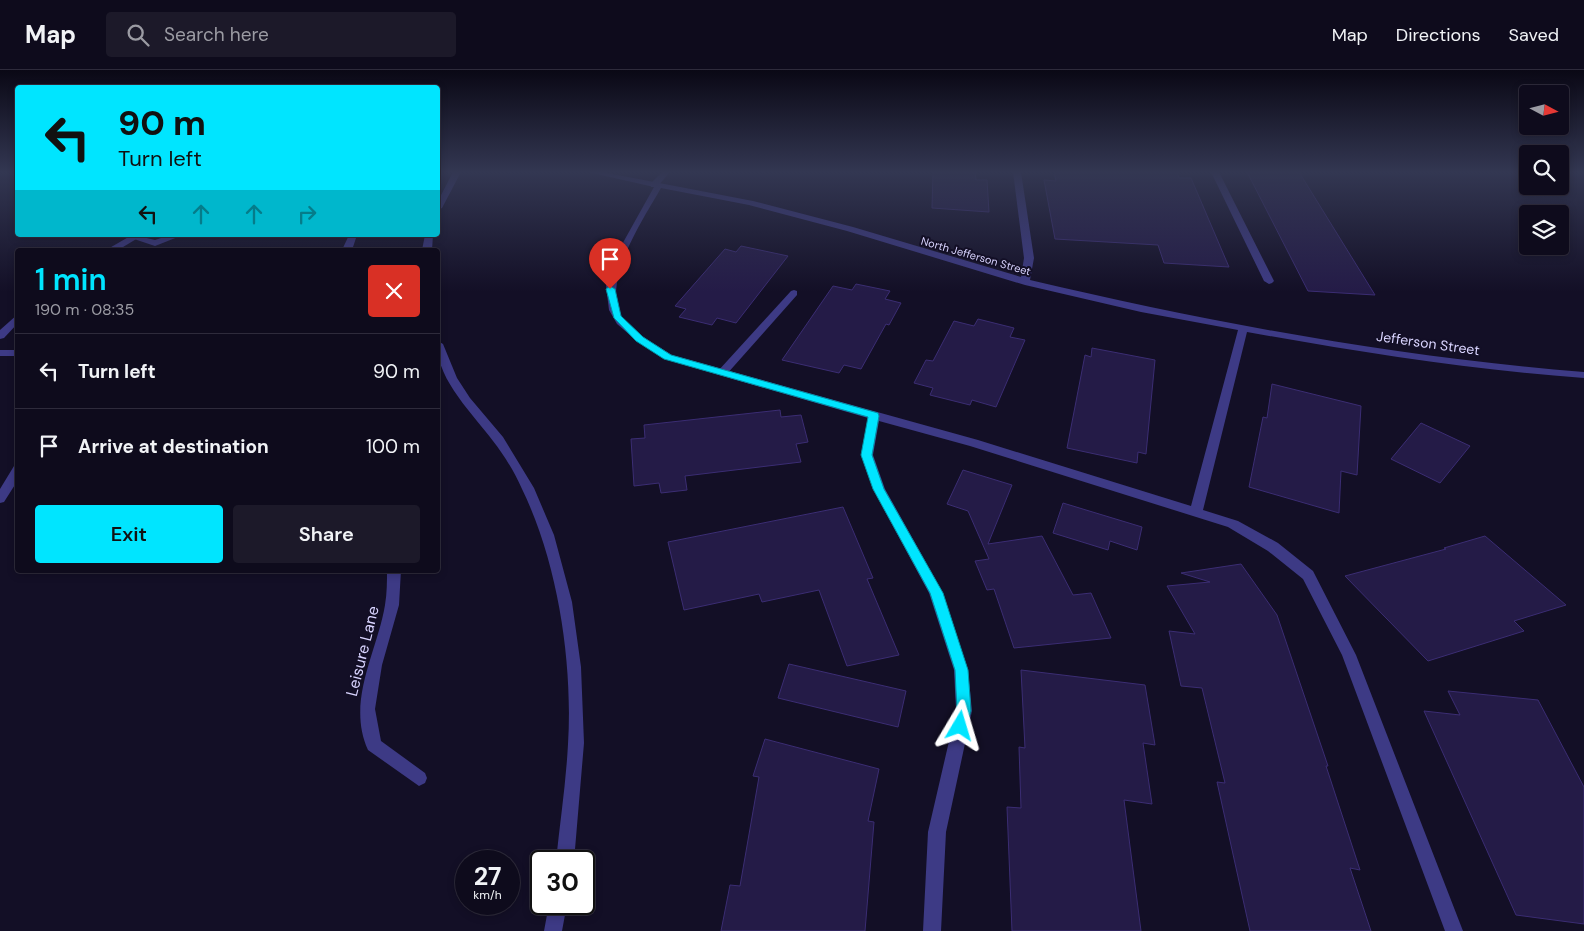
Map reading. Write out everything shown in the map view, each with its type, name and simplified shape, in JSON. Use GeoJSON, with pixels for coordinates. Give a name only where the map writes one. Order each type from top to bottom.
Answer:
{"type":"FeatureCollection","features":[{"type":"Feature","properties":{"kind":"street"},"geometry":{"type":"LineString","coordinates":[[643,212],[617,268],[610,289],[617,316],[640,339],[668,357],[974,443],[1233,524],[1273,547],[1308,575],[1349,655],[1454,931]]}},
{"type":"Feature","properties":{"kind":"street","name":"North Jefferson Street"},"geometry":{"type":"LineString","coordinates":[[785,212],[1025,282],[1141,310],[1268,333]]}},
{"type":"Feature","properties":{"kind":"street"},"geometry":{"type":"LineString","coordinates":[[1023,212],[1029,258],[1025,282]]}},
{"type":"Feature","properties":{"kind":"street"},"geometry":{"type":"LineString","coordinates":[[1235,212],[1269,281]]}},
{"type":"Feature","properties":{"kind":"street"},"geometry":{"type":"LineString","coordinates":[[115,248],[136,237]]}},
{"type":"Feature","properties":{"kind":"street"},"geometry":{"type":"LineString","coordinates":[[141,237],[155,242],[171,237]]}},
{"type":"Feature","properties":{"kind":"street"},"geometry":{"type":"LineString","coordinates":[[722,373],[794,293]]}},
{"type":"Feature","properties":{"kind":"street"},"geometry":{"type":"LineString","coordinates":[[0,336],[15,320]]}},
{"type":"Feature","properties":{"kind":"street"},"geometry":{"type":"LineString","coordinates":[[1196,512],[1244,329]]}},
{"type":"Feature","properties":{"kind":"street","name":"Jefferson Street"},"geometry":{"type":"LineString","coordinates":[[1268,333],[1332,344],[1532,371],[1584,375]]}},
{"type":"Feature","properties":{"kind":"street"},"geometry":{"type":"LineString","coordinates":[[440,349],[452,378],[466,400],[499,440],[528,488],[548,535],[565,602],[574,667],[576,743],[566,850]]}},
{"type":"Feature","properties":{"kind":"street"},"geometry":{"type":"LineString","coordinates":[[0,353],[15,353]]}},
{"type":"Feature","properties":{"kind":"street"},"geometry":{"type":"LineString","coordinates":[[874,416],[866,455],[879,489],[936,593],[961,670],[964,711],[937,832],[932,931]]}},
{"type":"Feature","properties":{"kind":"street"},"geometry":{"type":"LineString","coordinates":[[0,499],[15,474]]}},
{"type":"Feature","properties":{"kind":"street","name":"Leisure Lane"},"geometry":{"type":"LineString","coordinates":[[394,573],[392,605],[375,665],[366,709],[374,745],[419,778]]}},
{"type":"Feature","properties":{"kind":"street"},"geometry":{"type":"LineString","coordinates":[[553,931],[556,915]]}},
{"type":"Feature","properties":{"kind":"building"},"geometry":{"type":"Polygon","coordinates":[[[1050,212],[1206,212],[1229,267],[1164,263],[1158,245],[1055,239],[1050,212]]]}},
{"type":"Feature","properties":{"kind":"building"},"geometry":{"type":"Polygon","coordinates":[[[1268,212],[1324,212],[1375,295],[1308,291],[1268,212]]]}},
{"type":"Feature","properties":{"kind":"building"},"geometry":{"type":"Polygon","coordinates":[[[741,246],[788,256],[736,323],[717,318],[712,325],[679,317],[686,309],[675,306],[725,249],[736,252],[741,246]]]}},
{"type":"Feature","properties":{"kind":"building"},"geometry":{"type":"Polygon","coordinates":[[[856,284],[890,291],[885,299],[901,303],[889,325],[886,324],[861,369],[844,365],[839,373],[782,360],[833,286],[852,290],[856,284]]]}},
{"type":"Feature","properties":{"kind":"building"},"geometry":{"type":"Polygon","coordinates":[[[978,319],[1014,328],[1010,337],[1025,340],[996,407],[972,400],[970,405],[930,395],[933,388],[914,383],[926,360],[933,361],[954,321],[974,326],[978,319]]]}},
{"type":"Feature","properties":{"kind":"building"},"geometry":{"type":"Polygon","coordinates":[[[1092,348],[1155,360],[1146,454],[1138,452],[1137,463],[1067,448],[1085,355],[1091,357],[1092,348]]]}},
{"type":"Feature","properties":{"kind":"building"},"geometry":{"type":"Polygon","coordinates":[[[1272,384],[1361,406],[1357,475],[1341,471],[1339,513],[1249,487],[1263,417],[1267,418],[1272,384]]]}},
{"type":"Feature","properties":{"kind":"building"},"geometry":{"type":"Polygon","coordinates":[[[780,410],[781,417],[801,415],[808,442],[796,444],[801,462],[685,476],[687,490],[661,493],[659,483],[634,486],[631,439],[645,438],[644,425],[780,410]]]}},
{"type":"Feature","properties":{"kind":"building"},"geometry":{"type":"Polygon","coordinates":[[[1421,423],[1470,446],[1440,483],[1391,459],[1421,423]]]}},
{"type":"Feature","properties":{"kind":"building"},"geometry":{"type":"Polygon","coordinates":[[[963,470],[1012,485],[988,544],[1042,536],[1073,595],[1091,593],[1111,638],[1014,648],[994,589],[987,590],[975,561],[989,559],[968,511],[947,504],[963,470]]]}},
{"type":"Feature","properties":{"kind":"building"},"geometry":{"type":"Polygon","coordinates":[[[1063,503],[1142,527],[1137,550],[1110,541],[1108,550],[1053,533],[1063,503]]]}},
{"type":"Feature","properties":{"kind":"building"},"geometry":{"type":"Polygon","coordinates":[[[843,507],[873,578],[867,579],[899,655],[847,666],[819,590],[762,602],[759,594],[684,610],[668,542],[843,507]]]}},
{"type":"Feature","properties":{"kind":"building"},"geometry":{"type":"Polygon","coordinates":[[[1485,536],[1566,605],[1514,621],[1524,631],[1428,661],[1345,576],[1446,549],[1444,548],[1485,536]]]}},
{"type":"Feature","properties":{"kind":"building"},"geometry":{"type":"Polygon","coordinates":[[[1241,564],[1277,615],[1328,766],[1326,766],[1360,870],[1350,868],[1371,931],[1250,931],[1217,782],[1225,783],[1202,688],[1181,686],[1169,631],[1195,634],[1167,586],[1210,582],[1181,573],[1241,564]]]}},
{"type":"Feature","properties":{"kind":"building"},"geometry":{"type":"Polygon","coordinates":[[[789,664],[906,691],[898,727],[778,698],[789,664]]]}},
{"type":"Feature","properties":{"kind":"building"},"geometry":{"type":"Polygon","coordinates":[[[1021,670],[1145,685],[1155,745],[1143,743],[1152,804],[1124,800],[1141,931],[1012,931],[1007,807],[1021,808],[1019,747],[1025,748],[1021,670]]]}},
{"type":"Feature","properties":{"kind":"building"},"geometry":{"type":"Polygon","coordinates":[[[1448,691],[1538,700],[1584,787],[1584,924],[1516,915],[1424,711],[1460,715],[1448,691]]]}},
{"type":"Feature","properties":{"kind":"building"},"geometry":{"type":"Polygon","coordinates":[[[765,739],[879,769],[868,821],[874,822],[865,931],[721,931],[730,885],[740,886],[759,777],[753,776],[765,739]]]}},
{"type":"Feature","properties":{"kind":"route"},"geometry":{"type":"LineString","coordinates":[[610,289],[617,316],[640,339],[668,357],[874,416],[866,455],[879,489],[936,593],[961,670],[964,711],[960,726]]}}]}
